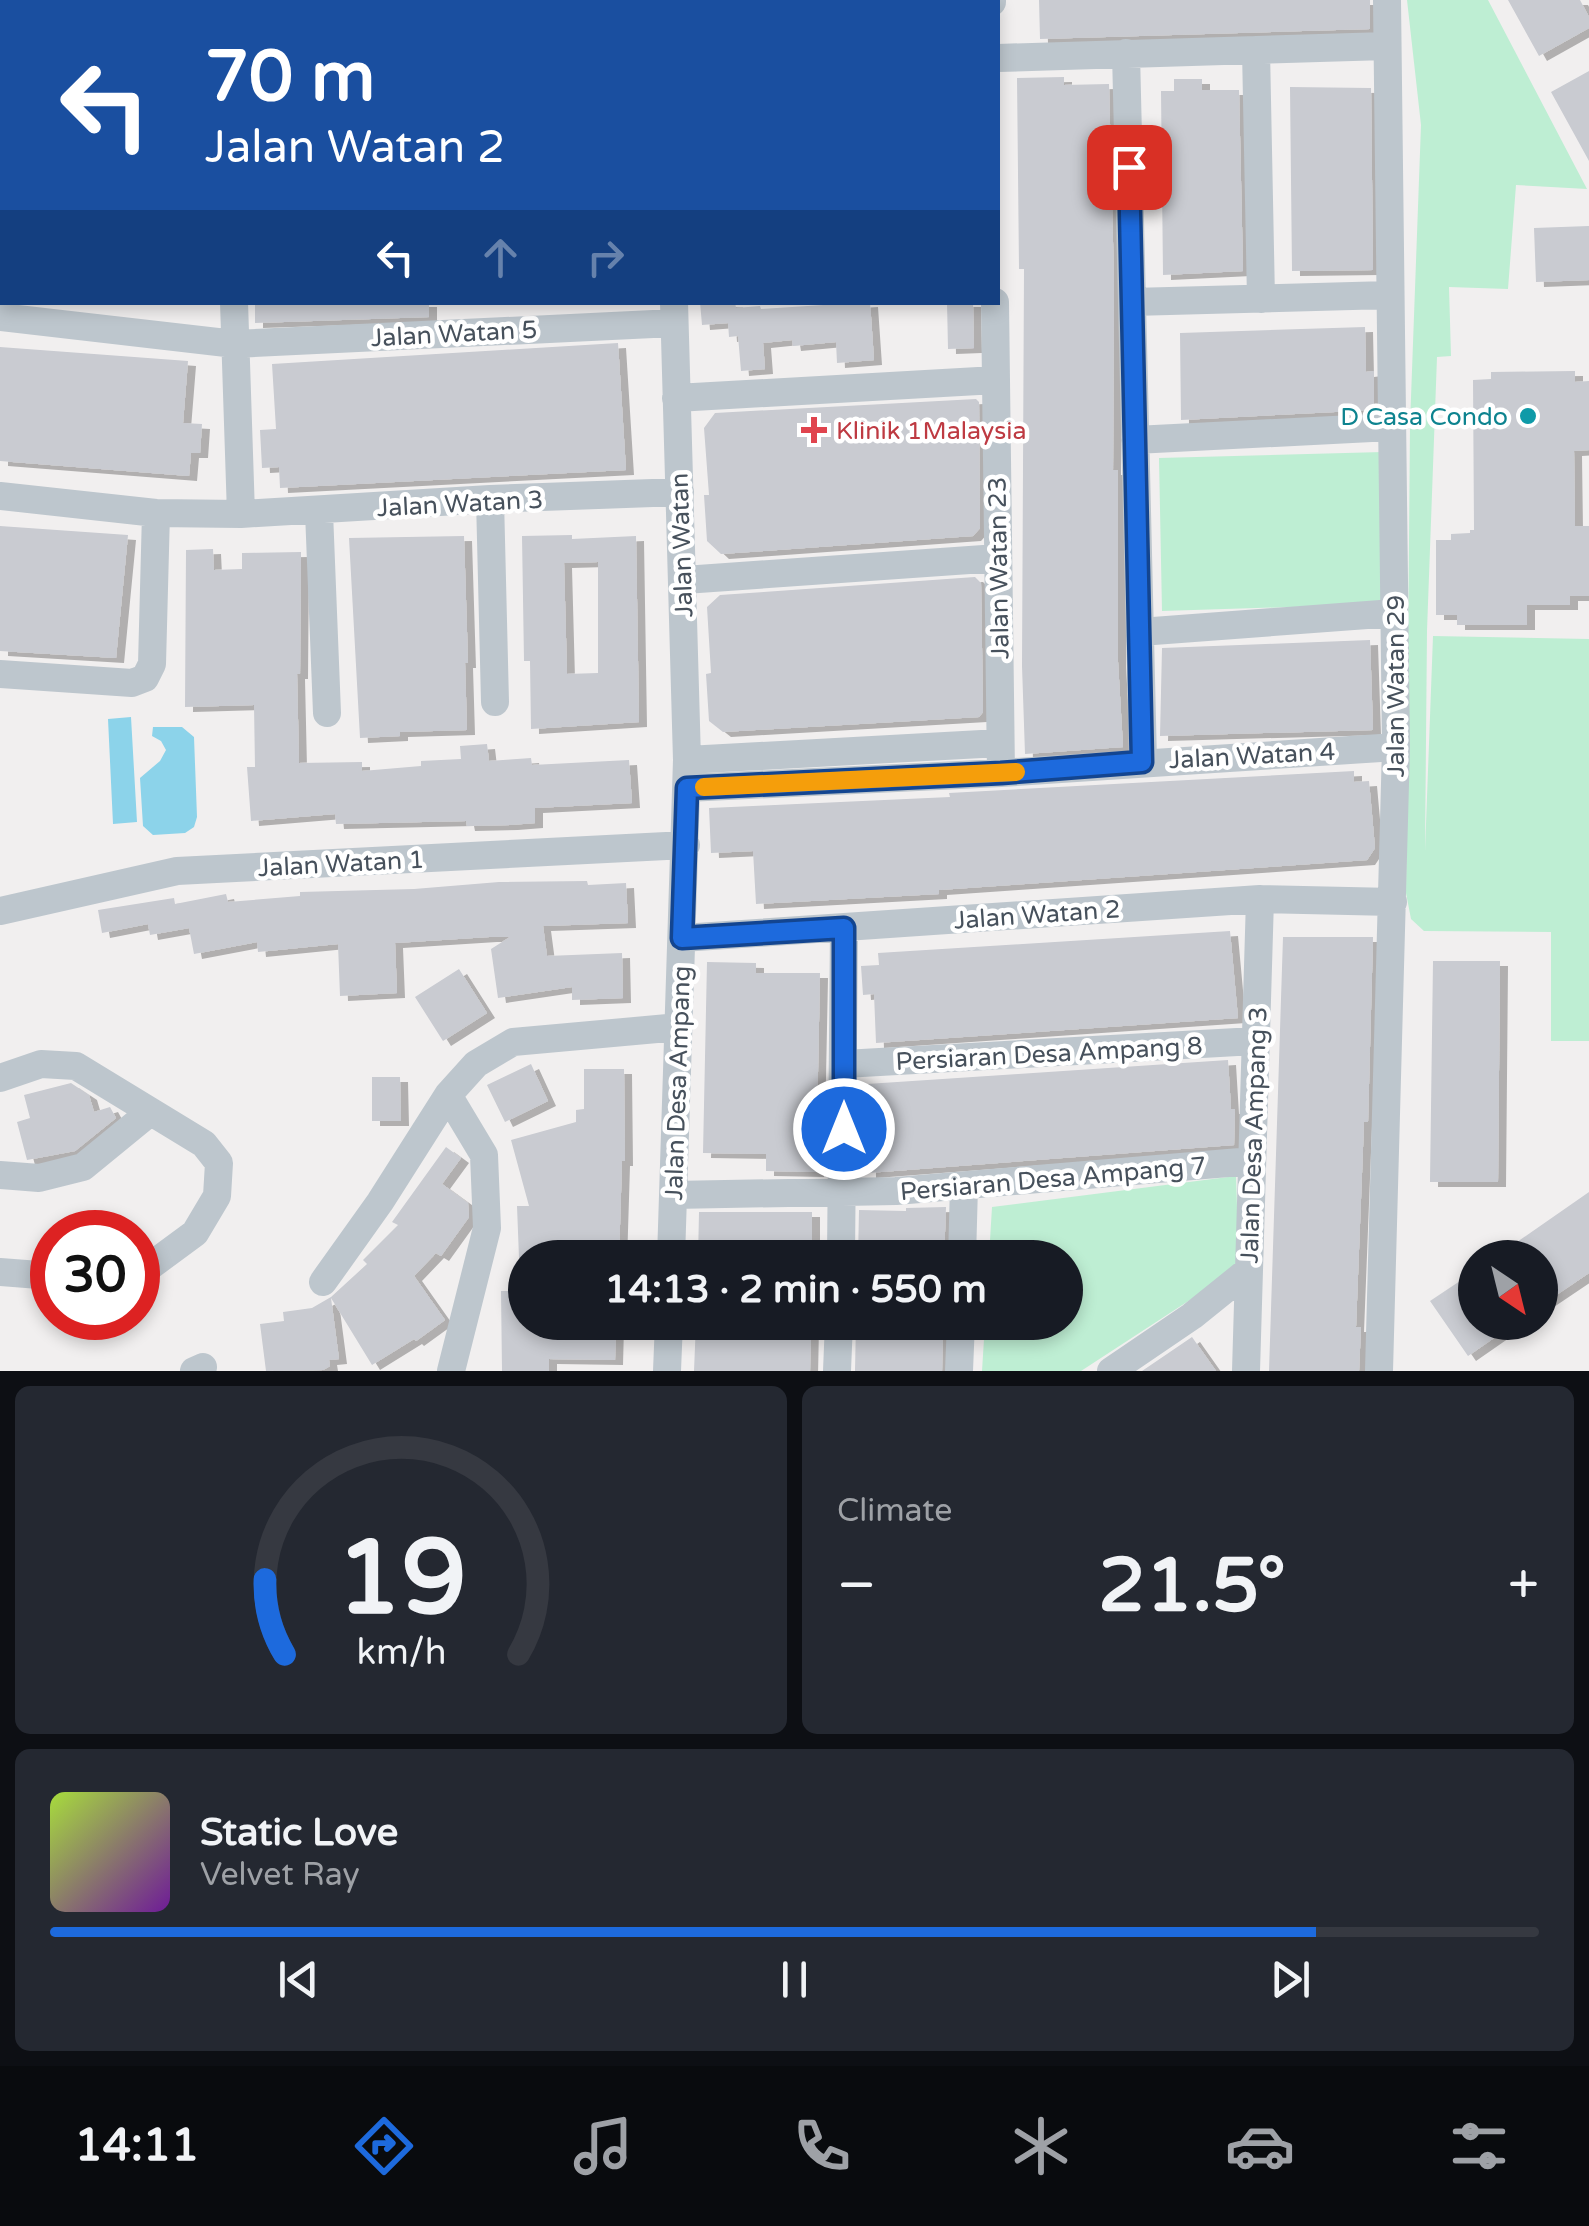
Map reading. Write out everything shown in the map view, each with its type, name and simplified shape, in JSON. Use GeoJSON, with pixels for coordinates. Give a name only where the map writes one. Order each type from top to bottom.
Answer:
{"type":"FeatureCollection","features":[{"type":"Feature","properties":{"kind":"street","name":"Jalan Watan 29"},"geometry":{"type":"LineString","coordinates":[[1379,1371],[1396,747],[1386,0]]}},
{"type":"Feature","properties":{"kind":"street"},"geometry":{"type":"LineString","coordinates":[[1000,58],[1386,46]]}},
{"type":"Feature","properties":{"kind":"street"},"geometry":{"type":"LineString","coordinates":[[1256,50],[1261,300]]}},
{"type":"Feature","properties":{"kind":"street"},"geometry":{"type":"LineString","coordinates":[[1126,54],[1142,762]]}},
{"type":"Feature","properties":{"kind":"street"},"geometry":{"type":"LineString","coordinates":[[1132,302],[1389,295]]}},
{"type":"Feature","properties":{"kind":"street"},"geometry":{"type":"LineString","coordinates":[[234,305],[241,514]]}},
{"type":"Feature","properties":{"kind":"street","name":"Jalan Watan 23"},"geometry":{"type":"LineString","coordinates":[[995,305],[1001,773]]}},
{"type":"Feature","properties":{"kind":"street","name":"Jalan Watan 5"},"geometry":{"type":"LineString","coordinates":[[0,317],[235,344],[674,313]]}},
{"type":"Feature","properties":{"kind":"street","name":"Jalan Watan"},"geometry":{"type":"LineString","coordinates":[[674,313],[687,788]]}},
{"type":"Feature","properties":{"kind":"street"},"geometry":{"type":"LineString","coordinates":[[676,398],[996,380]]}},
{"type":"Feature","properties":{"kind":"street"},"geometry":{"type":"LineString","coordinates":[[1135,440],[1392,428]]}},
{"type":"Feature","properties":{"kind":"street","name":"Jalan Watan 3"},"geometry":{"type":"LineString","coordinates":[[0,496],[156,513],[241,514],[680,492]]}},
{"type":"Feature","properties":{"kind":"street"},"geometry":{"type":"LineString","coordinates":[[490,499],[496,702]]}},
{"type":"Feature","properties":{"kind":"street"},"geometry":{"type":"LineString","coordinates":[[318,512],[328,713]]}},
{"type":"Feature","properties":{"kind":"street"},"geometry":{"type":"LineString","coordinates":[[0,674],[132,683],[150,673],[156,513]]}},
{"type":"Feature","properties":{"kind":"street"},"geometry":{"type":"LineString","coordinates":[[684,580],[998,558]]}},
{"type":"Feature","properties":{"kind":"street"},"geometry":{"type":"LineString","coordinates":[[1140,632],[1394,613]]}},
{"type":"Feature","properties":{"kind":"street"},"geometry":{"type":"LineString","coordinates":[[688,760],[1000,743]]}},
{"type":"Feature","properties":{"kind":"street","name":"Jalan Watan 4"},"geometry":{"type":"LineString","coordinates":[[687,788],[1001,773],[1396,747]]}},
{"type":"Feature","properties":{"kind":"street","name":"Jalan Desa Ampang"},"geometry":{"type":"LineString","coordinates":[[672,1240],[687,788]]}},
{"type":"Feature","properties":{"kind":"street","name":"Jalan Watan 1"},"geometry":{"type":"LineString","coordinates":[[0,911],[178,872],[686,845]]}},
{"type":"Feature","properties":{"kind":"street","name":"Jalan Watan 2"},"geometry":{"type":"LineString","coordinates":[[682,938],[1260,899],[1393,902]]}},
{"type":"Feature","properties":{"kind":"street","name":"Jalan Desa Ampang 3"},"geometry":{"type":"LineString","coordinates":[[1246,1371],[1260,899]]}},
{"type":"Feature","properties":{"kind":"street"},"geometry":{"type":"LineString","coordinates":[[842,1240],[844,928]]}},
{"type":"Feature","properties":{"kind":"street"},"geometry":{"type":"LineString","coordinates":[[322,1282],[380,1202],[448,1094],[476,1064],[513,1042],[679,1026]]}},
{"type":"Feature","properties":{"kind":"street","name":"Persiaran Desa Ampang 8"},"geometry":{"type":"LineString","coordinates":[[844,1064],[1255,1041]]}},
{"type":"Feature","properties":{"kind":"street"},"geometry":{"type":"LineString","coordinates":[[0,1078],[41,1064],[76,1066],[204,1144],[219,1164],[216,1196],[195,1232],[160,1259]]}},
{"type":"Feature","properties":{"kind":"street"},"geometry":{"type":"LineString","coordinates":[[448,1094],[484,1155],[487,1228],[452,1371]]}},
{"type":"Feature","properties":{"kind":"street"},"geometry":{"type":"LineString","coordinates":[[0,1174],[39,1178],[83,1167],[150,1114]]}},
{"type":"Feature","properties":{"kind":"street","name":"Persiaran Desa Ampang 7"},"geometry":{"type":"LineString","coordinates":[[674,1195],[843,1194],[1252,1161]]}},
{"type":"Feature","properties":{"kind":"street"},"geometry":{"type":"LineString","coordinates":[[962,1240],[964,1186]]}},
{"type":"Feature","properties":{"kind":"street"},"geometry":{"type":"LineString","coordinates":[[1110,1371],[1192,1316],[1249,1270]]}},
{"type":"Feature","properties":{"kind":"street"},"geometry":{"type":"LineString","coordinates":[[0,1272],[30,1274]]}},
{"type":"Feature","properties":{"kind":"street"},"geometry":{"type":"LineString","coordinates":[[667,1371],[668,1340]]}},
{"type":"Feature","properties":{"kind":"street"},"geometry":{"type":"LineString","coordinates":[[837,1371],[838,1340]]}},
{"type":"Feature","properties":{"kind":"street"},"geometry":{"type":"LineString","coordinates":[[960,1340],[960,1371]]}},
{"type":"Feature","properties":{"kind":"green space"},"geometry":{"type":"Polygon","coordinates":[[[1407,0],[1488,0],[1587,189],[1516,185],[1508,289],[1449,287],[1451,356],[1437,357],[1427,631],[1425,851],[1433,636],[1589,639],[1589,1041],[1551,1041],[1551,932],[1424,931],[1411,919],[1406,893],[1410,425],[1421,125],[1407,0]]]}},
{"type":"Feature","properties":{"kind":"green space"},"geometry":{"type":"Polygon","coordinates":[[[1383,452],[1386,604],[1162,611],[1159,458],[1383,452]]]}},
{"type":"Feature","properties":{"kind":"green space"},"geometry":{"type":"Polygon","coordinates":[[[1236,1176],[1239,1268],[1081,1371],[982,1371],[984,1340],[1083,1340],[1083,1240],[990,1240],[992,1207],[1236,1176]]]}},
{"type":"Feature","properties":{"kind":"water"},"geometry":{"type":"Polygon","coordinates":[[[131,717],[137,822],[113,824],[108,719],[131,717]]]}},
{"type":"Feature","properties":{"kind":"water"},"geometry":{"type":"Polygon","coordinates":[[[153,727],[182,727],[194,737],[197,817],[194,827],[185,833],[153,835],[143,826],[140,778],[160,761],[166,750],[152,736],[153,727]]]}},
{"type":"Feature","properties":{"kind":"building"},"geometry":{"type":"Polygon","coordinates":[[[1039,0],[1370,0],[1370,29],[1040,39],[1039,0]]]}},
{"type":"Feature","properties":{"kind":"building"},"geometry":{"type":"Polygon","coordinates":[[[1508,0],[1580,0],[1589,17],[1589,28],[1539,56],[1508,0]]]}},
{"type":"Feature","properties":{"kind":"building"},"geometry":{"type":"Polygon","coordinates":[[[1589,71],[1589,161],[1551,92],[1589,71]]]}},
{"type":"Feature","properties":{"kind":"building"},"geometry":{"type":"Polygon","coordinates":[[[1064,77],[1064,85],[1109,84],[1113,470],[1118,470],[1118,662],[1123,747],[1025,754],[1024,269],[1019,269],[1017,78],[1064,77]]]}},
{"type":"Feature","properties":{"kind":"building"},"geometry":{"type":"Polygon","coordinates":[[[1174,79],[1202,79],[1202,90],[1239,90],[1243,271],[1163,275],[1161,91],[1174,91],[1174,79]]]}},
{"type":"Feature","properties":{"kind":"building"},"geometry":{"type":"Polygon","coordinates":[[[1290,87],[1371,88],[1373,270],[1292,271],[1290,87]]]}},
{"type":"Feature","properties":{"kind":"building"},"geometry":{"type":"Polygon","coordinates":[[[1589,226],[1589,280],[1536,282],[1534,228],[1589,226]]]}},
{"type":"Feature","properties":{"kind":"building"},"geometry":{"type":"Polygon","coordinates":[[[255,305],[429,305],[429,317],[255,323],[255,305]]]}},
{"type":"Feature","properties":{"kind":"building"},"geometry":{"type":"Polygon","coordinates":[[[700,305],[761,309],[870,305],[874,360],[837,363],[836,342],[793,346],[792,340],[763,343],[765,369],[741,371],[738,336],[729,337],[728,323],[702,325],[700,305]]]}},
{"type":"Feature","properties":{"kind":"building"},"geometry":{"type":"Polygon","coordinates":[[[947,305],[973,305],[974,348],[948,349],[947,305]]]}},
{"type":"Feature","properties":{"kind":"building"},"geometry":{"type":"Polygon","coordinates":[[[1365,327],[1366,372],[1374,371],[1374,410],[1181,420],[1180,333],[1365,327]]]}},
{"type":"Feature","properties":{"kind":"building"},"geometry":{"type":"Polygon","coordinates":[[[618,343],[626,470],[280,488],[279,467],[262,468],[260,430],[276,429],[272,364],[618,343]]]}},
{"type":"Feature","properties":{"kind":"building"},"geometry":{"type":"Polygon","coordinates":[[[0,347],[188,361],[183,423],[202,424],[200,453],[191,453],[189,476],[0,461],[0,347]]]}},
{"type":"Feature","properties":{"kind":"building"},"geometry":{"type":"Polygon","coordinates":[[[1575,371],[1575,382],[1589,381],[1589,450],[1574,451],[1575,526],[1589,526],[1589,596],[1570,596],[1570,605],[1527,605],[1527,625],[1457,625],[1457,615],[1436,615],[1436,540],[1451,540],[1451,534],[1474,530],[1473,380],[1491,379],[1491,372],[1575,371]]]}},
{"type":"Feature","properties":{"kind":"building"},"geometry":{"type":"Polygon","coordinates":[[[976,399],[980,528],[973,536],[721,554],[707,541],[704,495],[709,495],[704,428],[715,413],[976,399]]]}},
{"type":"Feature","properties":{"kind":"building"},"geometry":{"type":"Polygon","coordinates":[[[0,526],[128,535],[116,658],[0,651],[0,526]]]}},
{"type":"Feature","properties":{"kind":"building"},"geometry":{"type":"Polygon","coordinates":[[[464,536],[467,730],[400,732],[400,736],[360,738],[349,538],[464,536]]]}},
{"type":"Feature","properties":{"kind":"building"},"geometry":{"type":"Polygon","coordinates":[[[522,536],[636,536],[639,722],[531,729],[530,661],[524,661],[522,536]],[[598,562],[564,563],[567,674],[598,673],[598,562]]]}},
{"type":"Feature","properties":{"kind":"building"},"geometry":{"type":"Polygon","coordinates":[[[213,549],[214,570],[242,569],[242,553],[301,552],[299,763],[362,762],[362,771],[421,766],[421,761],[461,759],[460,746],[487,744],[489,761],[531,758],[532,765],[629,760],[632,803],[535,808],[535,823],[510,825],[467,826],[466,821],[336,824],[335,814],[251,821],[247,767],[255,767],[254,705],[185,707],[186,550],[213,549]]]}},
{"type":"Feature","properties":{"kind":"building"},"geometry":{"type":"Polygon","coordinates":[[[975,577],[981,583],[983,712],[979,717],[723,732],[709,721],[707,607],[720,595],[975,577]]]}},
{"type":"Feature","properties":{"kind":"building"},"geometry":{"type":"Polygon","coordinates":[[[1370,640],[1373,730],[1160,736],[1162,648],[1370,640]]]}},
{"type":"Feature","properties":{"kind":"building"},"geometry":{"type":"Polygon","coordinates":[[[1354,771],[1354,782],[1369,781],[1375,848],[1367,860],[939,890],[939,894],[756,904],[753,851],[711,853],[709,808],[1354,771]]]}},
{"type":"Feature","properties":{"kind":"building"},"geometry":{"type":"Polygon","coordinates":[[[587,881],[588,885],[626,883],[628,923],[543,926],[547,956],[622,953],[623,998],[572,1000],[572,987],[498,998],[491,949],[510,937],[395,943],[397,993],[340,996],[338,944],[258,952],[257,942],[194,954],[189,928],[150,935],[148,924],[102,933],[98,910],[174,898],[175,904],[226,894],[228,902],[300,896],[300,892],[587,881]]]}},
{"type":"Feature","properties":{"kind":"building"},"geometry":{"type":"Polygon","coordinates":[[[1230,931],[1238,1018],[876,1043],[874,994],[863,995],[861,966],[879,965],[878,953],[1230,931]]]}},
{"type":"Feature","properties":{"kind":"building"},"geometry":{"type":"Polygon","coordinates":[[[1283,937],[1373,937],[1368,1122],[1364,1122],[1356,1327],[1361,1327],[1359,1371],[1269,1371],[1283,937]]]}},
{"type":"Feature","properties":{"kind":"building"},"geometry":{"type":"Polygon","coordinates":[[[1433,961],[1500,961],[1498,1182],[1430,1182],[1433,961]]]}},
{"type":"Feature","properties":{"kind":"building"},"geometry":{"type":"Polygon","coordinates":[[[707,962],[756,963],[756,973],[820,973],[816,1172],[766,1171],[766,1154],[703,1153],[707,962]]]}},
{"type":"Feature","properties":{"kind":"building"},"geometry":{"type":"Polygon","coordinates":[[[459,969],[487,1013],[443,1041],[415,997],[459,969]]]}},
{"type":"Feature","properties":{"kind":"building"},"geometry":{"type":"Polygon","coordinates":[[[1228,1060],[1231,1109],[1235,1109],[1234,1145],[868,1173],[867,1084],[1228,1060]]]}},
{"type":"Feature","properties":{"kind":"building"},"geometry":{"type":"Polygon","coordinates":[[[531,1064],[548,1101],[505,1122],[487,1085],[531,1064]]]}},
{"type":"Feature","properties":{"kind":"building"},"geometry":{"type":"Polygon","coordinates":[[[584,1069],[624,1069],[625,1161],[620,1240],[518,1240],[517,1206],[529,1206],[511,1140],[576,1122],[576,1110],[584,1109],[584,1069]]]}},
{"type":"Feature","properties":{"kind":"building"},"geometry":{"type":"Polygon","coordinates":[[[372,1077],[400,1077],[401,1121],[372,1121],[372,1077]]]}},
{"type":"Feature","properties":{"kind":"building"},"geometry":{"type":"Polygon","coordinates":[[[71,1083],[89,1095],[94,1112],[110,1107],[116,1118],[75,1151],[27,1160],[17,1122],[30,1118],[24,1095],[71,1083]]]}},
{"type":"Feature","properties":{"kind":"building"},"geometry":{"type":"Polygon","coordinates":[[[446,1147],[461,1158],[442,1184],[468,1203],[469,1217],[441,1256],[436,1253],[414,1276],[445,1320],[372,1365],[331,1298],[339,1359],[329,1360],[330,1366],[323,1370],[266,1371],[260,1324],[284,1321],[283,1312],[312,1308],[331,1297],[367,1264],[363,1260],[398,1225],[392,1222],[446,1147]]]}},
{"type":"Feature","properties":{"kind":"building"},"geometry":{"type":"Polygon","coordinates":[[[1589,1192],[1589,1273],[1558,1294],[1558,1240],[1520,1240],[1589,1192]]]}},
{"type":"Feature","properties":{"kind":"building"},"geometry":{"type":"Polygon","coordinates":[[[946,1207],[945,1240],[858,1240],[859,1210],[946,1207]]]}},
{"type":"Feature","properties":{"kind":"building"},"geometry":{"type":"Polygon","coordinates":[[[699,1212],[812,1212],[812,1240],[698,1240],[699,1212]]]}},
{"type":"Feature","properties":{"kind":"building"},"geometry":{"type":"Polygon","coordinates":[[[1458,1282],[1458,1340],[1491,1340],[1468,1356],[1430,1301],[1458,1282]]]}},
{"type":"Feature","properties":{"kind":"building"},"geometry":{"type":"Polygon","coordinates":[[[501,1291],[508,1291],[508,1340],[616,1340],[615,1360],[549,1359],[549,1371],[502,1371],[501,1291]]]}},
{"type":"Feature","properties":{"kind":"building"},"geometry":{"type":"Polygon","coordinates":[[[1192,1337],[1216,1371],[1142,1371],[1192,1337]]]}},
{"type":"Feature","properties":{"kind":"building"},"geometry":{"type":"Polygon","coordinates":[[[695,1340],[811,1340],[810,1371],[694,1371],[695,1340]]]}},
{"type":"Feature","properties":{"kind":"building"},"geometry":{"type":"Polygon","coordinates":[[[856,1340],[943,1340],[942,1371],[855,1371],[856,1340]]]}},
{"type":"Feature","properties":{"kind":"slow traffic"},"geometry":{"type":"LineString","coordinates":[[704,787],[1016,772]]}},
{"type":"Feature","properties":{"kind":"place","name":"D Casa Condo"},"geometry":{"type":"Point","coordinates":[1528,416]}},
{"type":"Feature","properties":{"kind":"place","name":"Klinik 1Malaysia"},"geometry":{"type":"Point","coordinates":[814,430]}},
{"type":"Feature","properties":{"kind":"route"},"geometry":{"type":"LineString","coordinates":[[844,1129],[844,928],[682,938],[687,788],[1142,762],[1129,167]]}}]}
